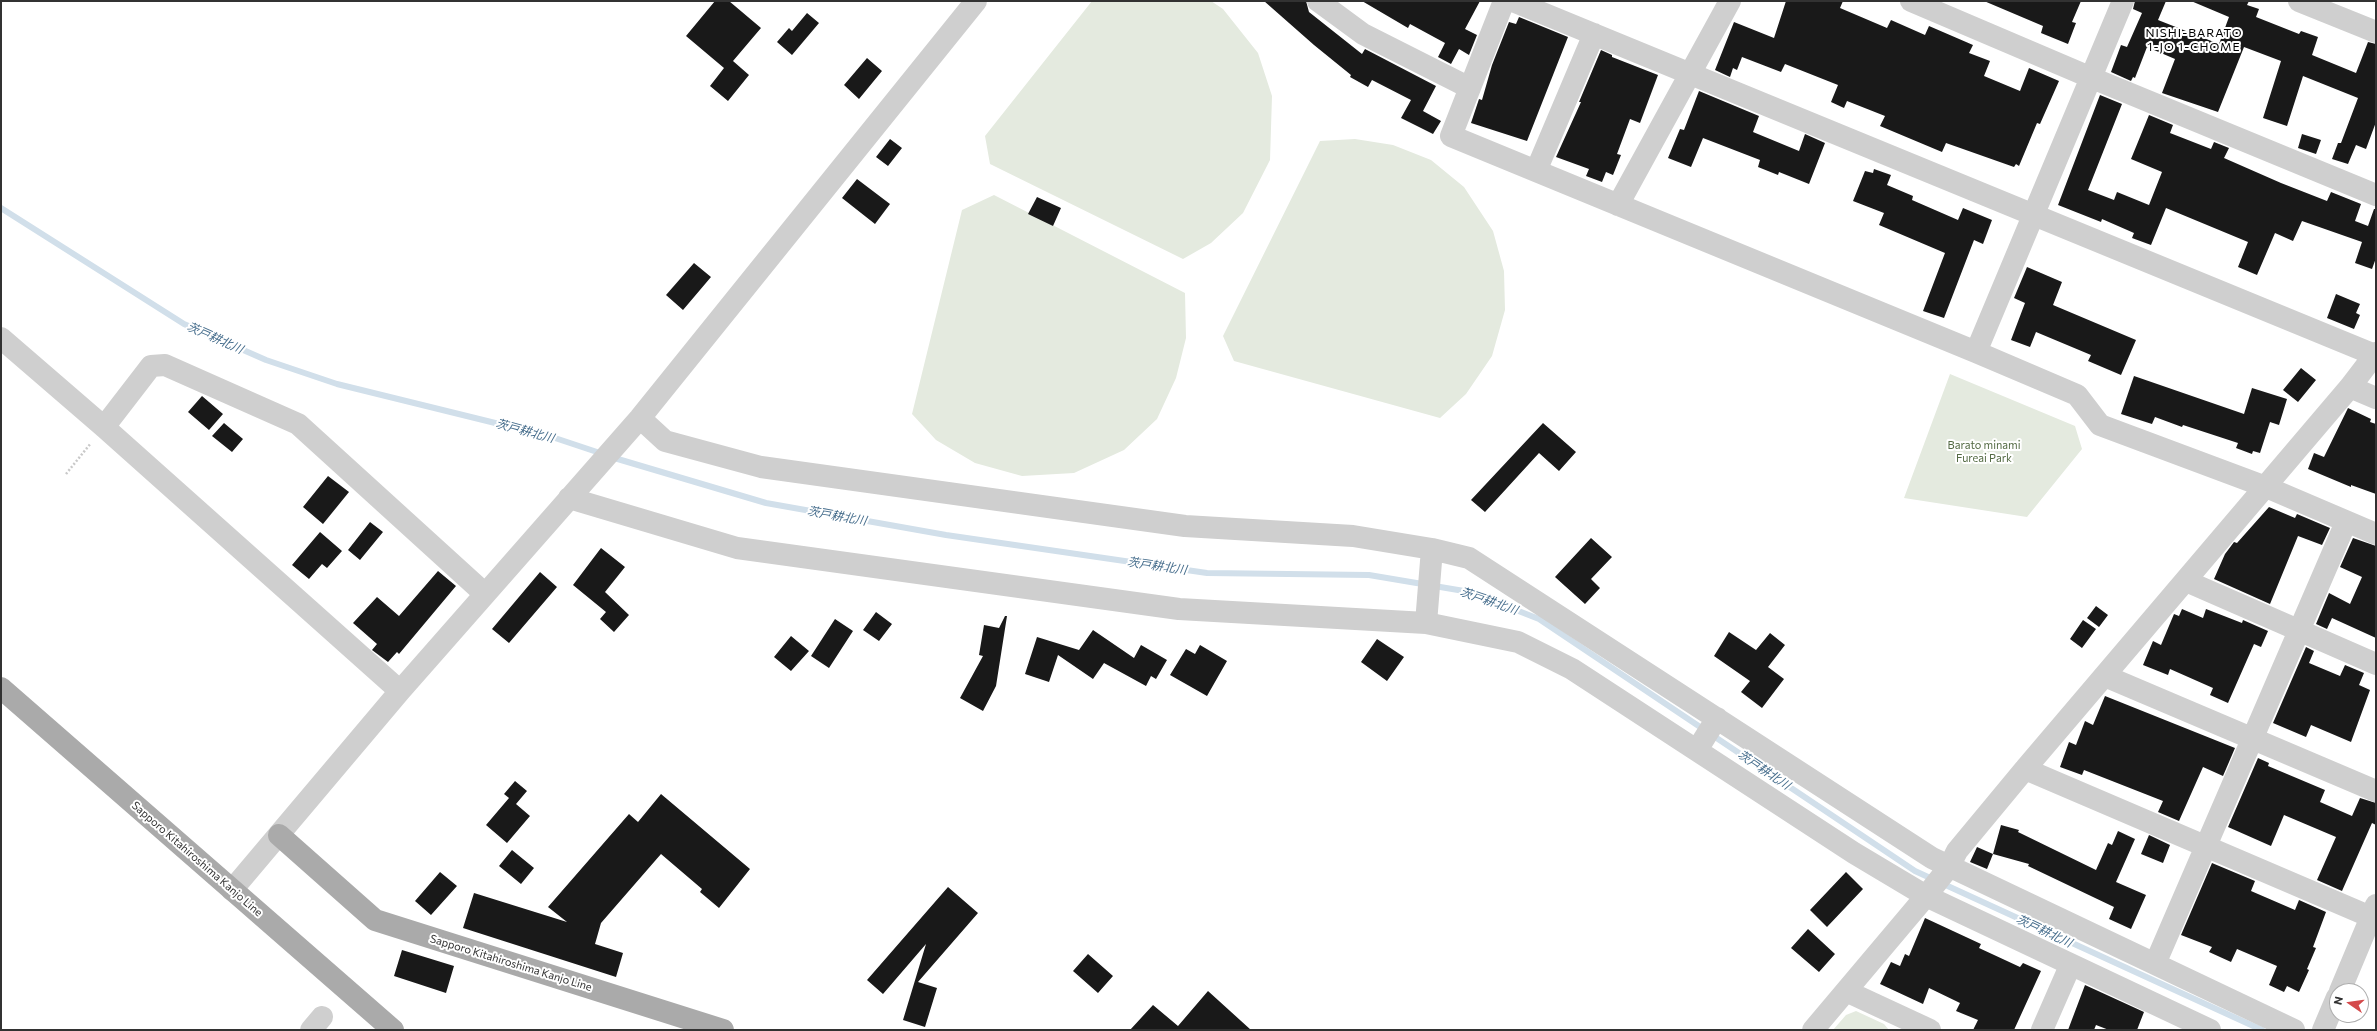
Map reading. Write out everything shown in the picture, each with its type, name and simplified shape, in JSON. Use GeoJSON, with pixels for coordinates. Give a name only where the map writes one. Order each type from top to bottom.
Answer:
{"type":"FeatureCollection","features":[{"type":"Feature","properties":{"kind":"main road","name":"Sapporo Kitahiroshima Kanjo Line"},"geometry":{"type":"LineString","coordinates":[[1,688],[393,1030]]}},
{"type":"Feature","properties":{"kind":"main road","name":"Sapporo Kitahiroshima Kanjo Line"},"geometry":{"type":"LineString","coordinates":[[279,835],[375,920],[723,1030]]}},
{"type":"Feature","properties":{"kind":"street"},"geometry":{"type":"LineString","coordinates":[[232,890],[400,691],[640,418],[976,1]]}},
{"type":"Feature","properties":{"kind":"street"},"geometry":{"type":"LineString","coordinates":[[1320,1],[1363,34],[1470,88]]}},
{"type":"Feature","properties":{"kind":"street"},"geometry":{"type":"LineString","coordinates":[[1504,1],[1451,136],[2077,395],[2100,425],[2266,487],[2376,534]]}},
{"type":"Feature","properties":{"kind":"street"},"geometry":{"type":"LineString","coordinates":[[1513,1],[2375,354],[2350,387],[2266,487],[2025,769],[1957,851],[1937,882],[1813,1030]]}},
{"type":"Feature","properties":{"kind":"street"},"geometry":{"type":"LineString","coordinates":[[1618,205],[1689,73],[1730,1]]}},
{"type":"Feature","properties":{"kind":"street"},"geometry":{"type":"LineString","coordinates":[[1911,1],[2092,78],[2376,195]]}},
{"type":"Feature","properties":{"kind":"street"},"geometry":{"type":"LineString","coordinates":[[1976,352],[2032,213],[2092,78],[2123,1]]}},
{"type":"Feature","properties":{"kind":"street"},"geometry":{"type":"LineString","coordinates":[[2299,1],[2376,32]]}},
{"type":"Feature","properties":{"kind":"street"},"geometry":{"type":"LineString","coordinates":[[1536,171],[1594,34]]}},
{"type":"Feature","properties":{"kind":"street"},"geometry":{"type":"LineString","coordinates":[[1,338],[104,427],[400,691]]}},
{"type":"Feature","properties":{"kind":"street"},"geometry":{"type":"LineString","coordinates":[[104,427],[151,366],[165,364],[298,424],[485,594]]}},
{"type":"Feature","properties":{"kind":"street"},"geometry":{"type":"LineString","coordinates":[[2350,387],[2376,398]]}},
{"type":"Feature","properties":{"kind":"street"},"geometry":{"type":"LineString","coordinates":[[640,418],[665,441],[761,467],[1185,526],[1353,536],[1432,549],[1469,558],[1707,734],[1854,853],[1937,882],[2155,964],[2294,1030]]}},
{"type":"Feature","properties":{"kind":"street"},"geometry":{"type":"LineString","coordinates":[[569,498],[738,548],[1179,609],[1426,623],[1518,642],[1707,734],[2070,966],[2181,1024],[2210,1030]]}},
{"type":"Feature","properties":{"kind":"street"},"geometry":{"type":"LineString","coordinates":[[2155,964],[2346,522]]}},
{"type":"Feature","properties":{"kind":"street"},"geometry":{"type":"LineString","coordinates":[[1426,623],[1432,549]]}},
{"type":"Feature","properties":{"kind":"street"},"geometry":{"type":"LineString","coordinates":[[2186,581],[2376,664]]}},
{"type":"Feature","properties":{"kind":"street"},"geometry":{"type":"LineString","coordinates":[[2105,676],[2376,791]]}},
{"type":"Feature","properties":{"kind":"street"},"geometry":{"type":"LineString","coordinates":[[2025,769],[2205,846],[2373,911],[2343,983]]}},
{"type":"Feature","properties":{"kind":"street"},"geometry":{"type":"LineString","coordinates":[[2042,1030],[2070,966]]}},
{"type":"Feature","properties":{"kind":"street"},"geometry":{"type":"LineString","coordinates":[[1846,991],[1916,1027]]}},
{"type":"Feature","properties":{"kind":"street"},"geometry":{"type":"LineString","coordinates":[[2323,1030],[2329,1016]]}},
{"type":"Feature","properties":{"kind":"path"},"geometry":{"type":"LineString","coordinates":[[66,474],[104,427]]}},
{"type":"Feature","properties":{"kind":"green space"},"geometry":{"type":"Polygon","coordinates":[[[1092,1],[1211,1],[1223,9],[1258,53],[1272,96],[1270,160],[1243,213],[1211,243],[1183,259],[990,164],[985,136],[1092,1]]]}},
{"type":"Feature","properties":{"kind":"green space"},"geometry":{"type":"Polygon","coordinates":[[[1355,139],[1393,145],[1431,160],[1464,187],[1493,231],[1504,271],[1505,310],[1492,356],[1466,394],[1440,418],[1234,361],[1223,336],[1320,141],[1355,139]]]}},
{"type":"Feature","properties":{"kind":"green space"},"geometry":{"type":"Polygon","coordinates":[[[994,195],[1185,293],[1186,338],[1176,378],[1157,419],[1124,450],[1074,473],[1022,476],[975,463],[936,440],[912,414],[962,210],[994,195]]]}},
{"type":"Feature","properties":{"kind":"green space","name":"Barato minami Fureai Park"},"geometry":{"type":"Polygon","coordinates":[[[1950,374],[2075,426],[2082,449],[2027,517],[1904,498],[1950,374]]]}},
{"type":"Feature","properties":{"kind":"green space"},"geometry":{"type":"Polygon","coordinates":[[[1856,1011],[1884,1024],[1889,1030],[1833,1030],[1846,1015],[1856,1011]]]}},
{"type":"Feature","properties":{"kind":"building"},"geometry":{"type":"Polygon","coordinates":[[[715,1],[729,1],[761,28],[733,61],[749,75],[728,101],[710,86],[724,68],[686,36],[715,1]]]}},
{"type":"Feature","properties":{"kind":"building"},"geometry":{"type":"Polygon","coordinates":[[[1264,1],[1306,1],[1309,12],[1362,54],[1365,49],[1436,86],[1423,111],[1441,121],[1433,134],[1401,118],[1411,100],[1372,80],[1368,87],[1350,77],[1351,75],[1264,1]]]}},
{"type":"Feature","properties":{"kind":"building"},"geometry":{"type":"Polygon","coordinates":[[[1362,1],[1480,1],[1465,29],[1477,35],[1469,55],[1459,49],[1451,64],[1438,57],[1445,43],[1410,24],[1408,28],[1362,1]]]}},
{"type":"Feature","properties":{"kind":"building"},"geometry":{"type":"Polygon","coordinates":[[[1786,1],[1843,1],[1840,8],[1887,28],[1891,20],[1925,35],[1929,26],[1973,45],[1969,53],[1990,61],[1984,76],[2020,91],[2029,68],[2059,81],[2040,124],[2037,123],[2019,166],[2016,164],[2014,167],[1946,143],[1942,152],[1880,126],[1885,116],[1847,101],[1844,108],[1831,102],[1838,85],[1785,64],[1781,72],[1742,57],[1737,70],[1733,68],[1730,77],[1715,70],[1734,22],[1774,38],[1786,1]]]}},
{"type":"Feature","properties":{"kind":"building"},"geometry":{"type":"Polygon","coordinates":[[[1984,1],[2081,1],[2072,22],[2076,23],[2068,44],[2041,33],[2043,26],[1984,1]]]}},
{"type":"Feature","properties":{"kind":"building"},"geometry":{"type":"Polygon","coordinates":[[[2135,1],[2166,1],[2158,20],[2219,44],[2229,17],[2191,1],[2249,1],[2247,5],[2259,9],[2256,17],[2299,34],[2301,31],[2318,37],[2312,55],[2356,73],[2368,42],[2376,44],[2376,122],[2366,149],[2356,145],[2348,164],[2332,159],[2338,143],[2341,143],[2358,98],[2303,76],[2287,126],[2263,118],[2281,61],[2244,47],[2218,112],[2162,93],[2175,59],[2147,47],[2135,78],[2133,77],[2131,81],[2111,72],[2121,45],[2127,47],[2142,13],[2133,9],[2135,1]]]}},
{"type":"Feature","properties":{"kind":"building"},"geometry":{"type":"Polygon","coordinates":[[[807,13],[819,23],[792,55],[777,42],[789,28],[792,31],[807,13]]]}},
{"type":"Feature","properties":{"kind":"building"},"geometry":{"type":"Polygon","coordinates":[[[1519,17],[1568,37],[1527,141],[1471,123],[1479,99],[1482,100],[1492,65],[1509,22],[1516,24],[1519,17]]]}},
{"type":"Feature","properties":{"kind":"building"},"geometry":{"type":"Polygon","coordinates":[[[1601,50],[1612,55],[1612,57],[1658,75],[1640,123],[1630,119],[1617,154],[1621,155],[1613,175],[1606,172],[1602,182],[1586,176],[1589,169],[1556,157],[1581,102],[1579,102],[1601,50]]]}},
{"type":"Feature","properties":{"kind":"building"},"geometry":{"type":"Polygon","coordinates":[[[867,58],[882,71],[859,99],[844,85],[867,58]]]}},
{"type":"Feature","properties":{"kind":"building"},"geometry":{"type":"Polygon","coordinates":[[[1699,91],[1759,116],[1753,132],[1799,151],[1805,134],[1825,143],[1809,184],[1779,172],[1778,175],[1758,167],[1760,160],[1703,138],[1691,167],[1668,158],[1680,129],[1684,130],[1699,91]]]}},
{"type":"Feature","properties":{"kind":"building"},"geometry":{"type":"Polygon","coordinates":[[[2100,95],[2122,104],[2088,190],[2114,200],[2117,192],[2149,205],[2162,172],[2131,159],[2149,115],[2173,125],[2170,133],[2211,149],[2214,142],[2229,148],[2224,158],[2281,183],[2327,201],[2331,192],[2361,204],[2355,221],[2368,226],[2374,209],[2376,209],[2376,258],[2372,269],[2355,263],[2362,242],[2302,221],[2293,241],[2275,233],[2257,275],[2238,267],[2248,242],[2166,208],[2151,245],[2132,238],[2134,233],[2102,219],[2101,222],[2058,205],[2100,95]]]}},
{"type":"Feature","properties":{"kind":"building"},"geometry":{"type":"Polygon","coordinates":[[[2302,134],[2321,140],[2316,154],[2298,148],[2302,134]]]}},
{"type":"Feature","properties":{"kind":"building"},"geometry":{"type":"Polygon","coordinates":[[[890,139],[902,148],[888,166],[876,157],[890,139]]]}},
{"type":"Feature","properties":{"kind":"building"},"geometry":{"type":"Polygon","coordinates":[[[1874,169],[1891,175],[1887,185],[1913,196],[1912,200],[1958,220],[1963,208],[1992,220],[1983,244],[1974,240],[1944,318],[1923,311],[1945,253],[1879,225],[1884,213],[1853,201],[1865,171],[1873,173],[1874,169]]]}},
{"type":"Feature","properties":{"kind":"building"},"geometry":{"type":"Polygon","coordinates":[[[857,179],[890,204],[875,224],[842,198],[857,179]]]}},
{"type":"Feature","properties":{"kind":"building"},"geometry":{"type":"Polygon","coordinates":[[[1037,197],[1061,208],[1053,226],[1028,214],[1037,197]]]}},
{"type":"Feature","properties":{"kind":"building"},"geometry":{"type":"Polygon","coordinates":[[[694,263],[711,277],[683,310],[666,295],[694,263]]]}},
{"type":"Feature","properties":{"kind":"building"},"geometry":{"type":"Polygon","coordinates":[[[2027,267],[2062,282],[2053,305],[2136,340],[2121,375],[2088,361],[2091,355],[2036,332],[2030,347],[2011,340],[2025,303],[2014,298],[2027,267]]]}},
{"type":"Feature","properties":{"kind":"building"},"geometry":{"type":"Polygon","coordinates":[[[2336,294],[2360,304],[2356,313],[2360,315],[2354,329],[2327,318],[2336,294]]]}},
{"type":"Feature","properties":{"kind":"building"},"geometry":{"type":"Polygon","coordinates":[[[2301,368],[2316,380],[2298,402],[2283,390],[2301,368]]]}},
{"type":"Feature","properties":{"kind":"building"},"geometry":{"type":"Polygon","coordinates":[[[2134,376],[2244,414],[2252,388],[2287,399],[2279,425],[2270,422],[2260,453],[2253,451],[2252,454],[2236,448],[2238,443],[2183,425],[2182,427],[2155,417],[2152,424],[2121,414],[2134,376]]]}},
{"type":"Feature","properties":{"kind":"building"},"geometry":{"type":"Polygon","coordinates":[[[202,396],[223,414],[209,430],[188,412],[202,396]]]}},
{"type":"Feature","properties":{"kind":"building"},"geometry":{"type":"Polygon","coordinates":[[[2348,408],[2371,419],[2370,422],[2376,424],[2376,494],[2351,485],[2351,487],[2308,469],[2314,453],[2324,457],[2348,408]]]}},
{"type":"Feature","properties":{"kind":"building"},"geometry":{"type":"Polygon","coordinates":[[[224,423],[243,439],[232,452],[212,436],[224,423]]]}},
{"type":"Feature","properties":{"kind":"building"},"geometry":{"type":"Polygon","coordinates":[[[1543,423],[1576,452],[1559,471],[1539,453],[1485,512],[1471,500],[1543,423]]]}},
{"type":"Feature","properties":{"kind":"building"},"geometry":{"type":"Polygon","coordinates":[[[328,476],[349,492],[323,524],[303,507],[328,476]]]}},
{"type":"Feature","properties":{"kind":"building"},"geometry":{"type":"Polygon","coordinates":[[[2269,507],[2295,518],[2297,514],[2330,528],[2322,545],[2298,536],[2270,604],[2214,579],[2225,554],[2234,542],[2237,543],[2269,507]]]}},
{"type":"Feature","properties":{"kind":"building"},"geometry":{"type":"Polygon","coordinates":[[[370,522],[383,532],[360,560],[348,550],[370,522]]]}},
{"type":"Feature","properties":{"kind":"building"},"geometry":{"type":"Polygon","coordinates":[[[320,532],[342,551],[327,568],[322,564],[309,579],[292,565],[320,532]]]}},
{"type":"Feature","properties":{"kind":"building"},"geometry":{"type":"Polygon","coordinates":[[[1591,538],[1612,557],[1591,579],[1600,588],[1585,604],[1555,577],[1591,538]]]}},
{"type":"Feature","properties":{"kind":"building"},"geometry":{"type":"Polygon","coordinates":[[[2353,538],[2376,546],[2376,638],[2332,618],[2327,629],[2316,624],[2329,593],[2350,604],[2362,577],[2340,567],[2353,538]]]}},
{"type":"Feature","properties":{"kind":"building"},"geometry":{"type":"Polygon","coordinates":[[[601,548],[625,567],[605,592],[629,615],[614,632],[600,619],[606,612],[573,585],[601,548]]]}},
{"type":"Feature","properties":{"kind":"building"},"geometry":{"type":"Polygon","coordinates":[[[438,571],[456,586],[399,654],[397,652],[388,662],[372,650],[377,644],[353,623],[377,597],[399,616],[438,571]]]}},
{"type":"Feature","properties":{"kind":"building"},"geometry":{"type":"Polygon","coordinates":[[[540,572],[557,587],[509,643],[492,629],[540,572]]]}},
{"type":"Feature","properties":{"kind":"building"},"geometry":{"type":"Polygon","coordinates":[[[2096,606],[2108,615],[2099,627],[2087,618],[2096,606]]]}},
{"type":"Feature","properties":{"kind":"building"},"geometry":{"type":"Polygon","coordinates":[[[2182,609],[2203,618],[2206,609],[2242,623],[2243,620],[2268,631],[2261,647],[2254,644],[2228,703],[2210,695],[2213,688],[2170,669],[2168,675],[2143,665],[2153,641],[2161,645],[2174,614],[2179,616],[2182,609]]]}},
{"type":"Feature","properties":{"kind":"building"},"geometry":{"type":"Polygon","coordinates":[[[876,612],[892,624],[879,641],[863,630],[876,612]]]}},
{"type":"Feature","properties":{"kind":"building"},"geometry":{"type":"Polygon","coordinates":[[[1005,616],[1007,616],[996,686],[983,711],[960,698],[983,656],[979,655],[984,625],[999,628],[1005,616]]]}},
{"type":"Feature","properties":{"kind":"building"},"geometry":{"type":"Polygon","coordinates":[[[835,619],[853,631],[829,668],[811,656],[835,619]]]}},
{"type":"Feature","properties":{"kind":"building"},"geometry":{"type":"Polygon","coordinates":[[[2083,620],[2096,629],[2082,648],[2070,639],[2083,620]]]}},
{"type":"Feature","properties":{"kind":"building"},"geometry":{"type":"Polygon","coordinates":[[[1093,630],[1134,658],[1141,645],[1167,660],[1156,679],[1151,676],[1146,686],[1104,663],[1093,679],[1058,655],[1049,682],[1025,674],[1037,637],[1079,650],[1093,630]]]}},
{"type":"Feature","properties":{"kind":"building"},"geometry":{"type":"Polygon","coordinates":[[[1729,632],[1756,650],[1770,633],[1785,645],[1768,667],[1784,679],[1762,708],[1741,692],[1750,681],[1714,656],[1729,632]]]}},
{"type":"Feature","properties":{"kind":"building"},"geometry":{"type":"Polygon","coordinates":[[[791,636],[809,651],[791,671],[774,657],[791,636]]]}},
{"type":"Feature","properties":{"kind":"building"},"geometry":{"type":"Polygon","coordinates":[[[1377,639],[1404,657],[1387,681],[1361,662],[1377,639]]]}},
{"type":"Feature","properties":{"kind":"building"},"geometry":{"type":"Polygon","coordinates":[[[1200,645],[1227,661],[1207,696],[1170,675],[1186,649],[1195,654],[1200,645]]]}},
{"type":"Feature","properties":{"kind":"building"},"geometry":{"type":"Polygon","coordinates":[[[2306,647],[2314,651],[2309,663],[2340,676],[2345,665],[2364,673],[2359,685],[2370,690],[2351,742],[2311,725],[2306,737],[2273,723],[2306,647]]]}},
{"type":"Feature","properties":{"kind":"building"},"geometry":{"type":"Polygon","coordinates":[[[2105,696],[2235,748],[2223,776],[2203,767],[2179,821],[2158,812],[2163,801],[2084,770],[2082,775],[2060,767],[2069,742],[2076,745],[2085,721],[2093,725],[2105,696]]]}},
{"type":"Feature","properties":{"kind":"building"},"geometry":{"type":"Polygon","coordinates":[[[2258,758],[2269,763],[2268,766],[2325,790],[2320,802],[2352,816],[2360,798],[2376,803],[2376,825],[2372,823],[2342,891],[2317,880],[2336,837],[2284,815],[2271,846],[2228,827],[2258,758]]]}},
{"type":"Feature","properties":{"kind":"building"},"geometry":{"type":"Polygon","coordinates":[[[515,781],[527,791],[516,804],[530,816],[507,843],[486,825],[509,798],[504,794],[515,781]]]}},
{"type":"Feature","properties":{"kind":"building"},"geometry":{"type":"Polygon","coordinates":[[[661,794],[750,869],[719,908],[700,892],[702,889],[661,854],[601,923],[595,944],[623,953],[616,977],[463,928],[474,893],[567,922],[548,907],[629,814],[638,822],[661,794]]]}},
{"type":"Feature","properties":{"kind":"building"},"geometry":{"type":"Polygon","coordinates":[[[2001,825],[2019,830],[2018,832],[2096,870],[2108,843],[2112,845],[2118,831],[2135,839],[2116,882],[2146,895],[2131,929],[2109,919],[2114,907],[2028,866],[2029,864],[1993,854],[2001,825]]]}},
{"type":"Feature","properties":{"kind":"building"},"geometry":{"type":"Polygon","coordinates":[[[2149,835],[2170,845],[2163,863],[2141,854],[2149,835]]]}},
{"type":"Feature","properties":{"kind":"building"},"geometry":{"type":"Polygon","coordinates":[[[1977,847],[1993,854],[1987,869],[1970,862],[1977,847]]]}},
{"type":"Feature","properties":{"kind":"building"},"geometry":{"type":"Polygon","coordinates":[[[512,850],[534,868],[521,884],[499,866],[512,850]]]}},
{"type":"Feature","properties":{"kind":"building"},"geometry":{"type":"Polygon","coordinates":[[[2212,863],[2255,881],[2251,891],[2295,910],[2299,900],[2326,912],[2313,947],[2316,948],[2307,969],[2309,970],[2299,992],[2287,986],[2284,992],[2269,985],[2277,966],[2237,949],[2231,962],[2209,952],[2212,947],[2181,935],[2212,863]]]}},
{"type":"Feature","properties":{"kind":"building"},"geometry":{"type":"Polygon","coordinates":[[[440,872],[457,886],[431,915],[415,901],[440,872]]]}},
{"type":"Feature","properties":{"kind":"building"},"geometry":{"type":"Polygon","coordinates":[[[1846,872],[1863,889],[1827,927],[1810,910],[1846,872]]]}},
{"type":"Feature","properties":{"kind":"building"},"geometry":{"type":"Polygon","coordinates":[[[948,887],[978,913],[918,982],[937,988],[925,1027],[903,1020],[926,944],[883,994],[867,980],[948,887]]]}},
{"type":"Feature","properties":{"kind":"building"},"geometry":{"type":"Polygon","coordinates":[[[1925,918],[1981,944],[1979,948],[2020,967],[2023,963],[2041,971],[2014,1030],[1973,1030],[1978,1020],[1956,1011],[1960,1003],[1929,988],[1923,1004],[1880,984],[1891,962],[1900,966],[1905,954],[1909,956],[1925,918]]]}},
{"type":"Feature","properties":{"kind":"building"},"geometry":{"type":"Polygon","coordinates":[[[1808,929],[1835,954],[1819,972],[1791,948],[1808,929]]]}},
{"type":"Feature","properties":{"kind":"building"},"geometry":{"type":"Polygon","coordinates":[[[402,950],[454,966],[446,993],[394,976],[402,950]]]}},
{"type":"Feature","properties":{"kind":"building"},"geometry":{"type":"Polygon","coordinates":[[[1088,954],[1113,976],[1098,993],[1073,971],[1088,954]]]}},
{"type":"Feature","properties":{"kind":"building"},"geometry":{"type":"Polygon","coordinates":[[[2085,985],[2144,1012],[2137,1030],[2109,1030],[2096,1025],[2094,1030],[2068,1030],[2085,985]]]}},
{"type":"Feature","properties":{"kind":"building"},"geometry":{"type":"Polygon","coordinates":[[[1208,991],[1251,1030],[1130,1030],[1153,1005],[1178,1026],[1208,991]]]}},
{"type":"Feature","properties":{"kind":"waterway","name":"茨戸耕北川"},"geometry":{"type":"LineString","coordinates":[[1,208],[184,324],[266,360],[337,384],[552,437],[603,454]]}},
{"type":"Feature","properties":{"kind":"waterway","name":"茨戸耕北川"},"geometry":{"type":"LineString","coordinates":[[611,457],[766,503],[946,535],[1207,573],[1369,575],[1470,592],[1539,619],[1915,871],[2262,1030]]}},
{"type":"Feature","properties":{"kind":"district","name":"NISHI-BARATO 1-JO 1-CHOME"},"geometry":{"type":"Point","coordinates":[2194,40]}}]}
